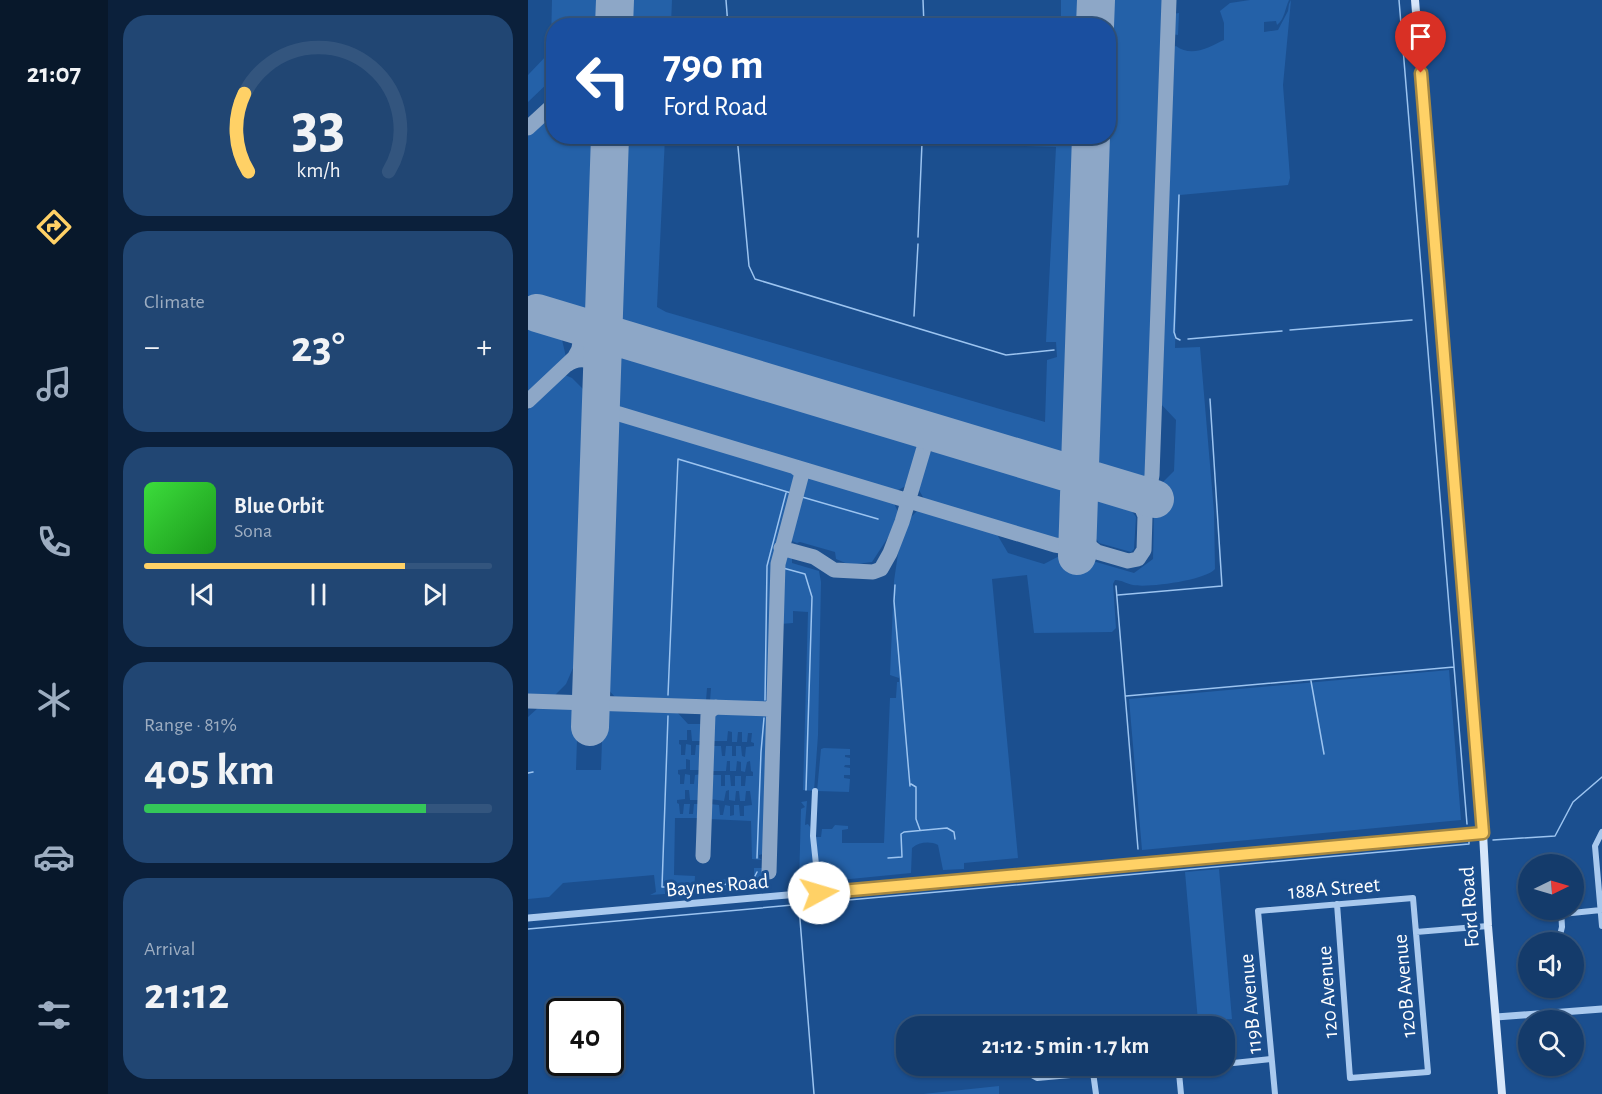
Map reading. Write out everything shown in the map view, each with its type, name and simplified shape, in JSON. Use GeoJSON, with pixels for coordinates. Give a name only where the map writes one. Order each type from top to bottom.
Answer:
{"type":"FeatureCollection","features":[{"type":"Feature","properties":{"kind":"main road","name":"Ford Road"},"geometry":{"type":"LineString","coordinates":[[1415,0],[1502,1094]]}},
{"type":"Feature","properties":{"kind":"street"},"geometry":{"type":"LineString","coordinates":[[816,791],[813,836],[819,893]]}},
{"type":"Feature","properties":{"kind":"street"},"geometry":{"type":"LineString","coordinates":[[1601,832],[1595,846],[1602,926]]}},
{"type":"Feature","properties":{"kind":"street","name":"Baynes Road"},"geometry":{"type":"LineString","coordinates":[[528,918],[1483,833]]}},
{"type":"Feature","properties":{"kind":"street","name":"188A Street"},"geometry":{"type":"LineString","coordinates":[[1258,911],[1413,898]]}},
{"type":"Feature","properties":{"kind":"street","name":"120B Avenue"},"geometry":{"type":"LineString","coordinates":[[1413,898],[1428,1072]]}},
{"type":"Feature","properties":{"kind":"street","name":"120 Avenue"},"geometry":{"type":"LineString","coordinates":[[1336,904],[1350,1078],[1428,1072]]}},
{"type":"Feature","properties":{"kind":"street"},"geometry":{"type":"LineString","coordinates":[[1584,910],[1601,910]]}},
{"type":"Feature","properties":{"kind":"street","name":"119B Avenue"},"geometry":{"type":"LineString","coordinates":[[1258,911],[1275,1094]]}},
{"type":"Feature","properties":{"kind":"street"},"geometry":{"type":"LineString","coordinates":[[1416,932],[1488,926]]}},
{"type":"Feature","properties":{"kind":"street"},"geometry":{"type":"LineString","coordinates":[[1496,1017],[1602,1008]]}},
{"type":"Feature","properties":{"kind":"street"},"geometry":{"type":"LineString","coordinates":[[1235,1063],[1271,1059]]}},
{"type":"Feature","properties":{"kind":"street"},"geometry":{"type":"LineString","coordinates":[[1033,1076],[1037,1078],[1060,1076]]}},
{"type":"Feature","properties":{"kind":"street"},"geometry":{"type":"LineString","coordinates":[[1094,1076],[1096,1094]]}},
{"type":"Feature","properties":{"kind":"street"},"geometry":{"type":"LineString","coordinates":[[1179,1076],[1181,1094]]}},
{"type":"Feature","properties":{"kind":"shaded area"},"geometry":{"type":"Polygon","coordinates":[[[552,0],[603,0],[602,18],[552,18],[552,0]]]}},
{"type":"Feature","properties":{"kind":"shaded area"},"geometry":{"type":"Polygon","coordinates":[[[628,0],[672,0],[671,18],[627,18],[628,0]]]}},
{"type":"Feature","properties":{"kind":"shaded area"},"geometry":{"type":"Polygon","coordinates":[[[1061,0],[1086,0],[1085,18],[1061,18],[1061,0]]]}},
{"type":"Feature","properties":{"kind":"shaded area"},"geometry":{"type":"Polygon","coordinates":[[[1105,0],[1165,0],[1149,474],[1136,483],[1089,469],[1100,144],[1116,144],[1116,18],[1104,18],[1105,0]]]}},
{"type":"Feature","properties":{"kind":"shaded area"},"geometry":{"type":"Polygon","coordinates":[[[1250,0],[1289,0],[1280,23],[1277,25],[1276,21],[1264,22],[1264,32],[1278,30],[1291,0],[1283,85],[1290,178],[1288,185],[1180,195],[1175,348],[1200,347],[1214,512],[1215,569],[1201,577],[1164,584],[1141,586],[1115,580],[1113,584],[1116,628],[1112,632],[1034,633],[1027,575],[992,579],[1018,858],[964,863],[964,869],[943,870],[938,845],[925,843],[912,848],[911,873],[820,882],[816,837],[821,837],[822,829],[832,829],[835,825],[848,826],[848,829],[842,830],[842,843],[884,843],[890,698],[896,698],[897,682],[899,682],[899,678],[890,675],[894,581],[905,523],[920,508],[995,531],[1008,553],[1044,564],[1067,552],[1067,558],[1086,559],[1134,573],[1153,559],[1154,511],[1161,491],[1156,489],[1174,471],[1176,420],[1159,402],[1171,48],[1176,46],[1194,51],[1224,40],[1224,23],[1220,11],[1230,3],[1250,0]]]}},
{"type":"Feature","properties":{"kind":"shaded area"},"geometry":{"type":"Polygon","coordinates":[[[1179,13],[1178,35],[1172,34],[1172,14],[1179,13]]]}},
{"type":"Feature","properties":{"kind":"shaded area"},"geometry":{"type":"Polygon","coordinates":[[[546,56],[546,85],[528,102],[528,75],[546,56]]]}},
{"type":"Feature","properties":{"kind":"shaded area"},"geometry":{"type":"Polygon","coordinates":[[[546,119],[546,144],[598,144],[591,320],[539,304],[534,323],[560,331],[566,357],[528,392],[528,136],[546,119]]]}},
{"type":"Feature","properties":{"kind":"shaded area"},"geometry":{"type":"Polygon","coordinates":[[[623,144],[665,144],[657,307],[666,312],[1045,422],[1047,360],[1057,357],[1056,342],[1046,342],[1056,147],[997,144],[1082,144],[1070,463],[623,329],[617,322],[623,144]]]}},
{"type":"Feature","properties":{"kind":"shaded area"},"geometry":{"type":"Polygon","coordinates":[[[623,349],[910,436],[919,452],[909,484],[893,493],[625,412],[614,399],[616,353],[623,349]]]}},
{"type":"Feature","properties":{"kind":"shaded area"},"geometry":{"type":"Polygon","coordinates":[[[565,375],[572,378],[589,395],[580,652],[566,684],[555,695],[528,694],[528,410],[565,375]]]}},
{"type":"Feature","properties":{"kind":"shaded area"},"geometry":{"type":"Polygon","coordinates":[[[623,420],[796,471],[797,481],[775,558],[774,630],[770,630],[768,702],[710,701],[711,688],[707,688],[706,701],[615,697],[604,685],[613,425],[623,420]]]}},
{"type":"Feature","properties":{"kind":"shaded area"},"geometry":{"type":"Polygon","coordinates":[[[943,446],[1069,484],[1067,533],[1055,542],[926,502],[917,487],[927,454],[943,446]]]}},
{"type":"Feature","properties":{"kind":"shaded area"},"geometry":{"type":"Polygon","coordinates":[[[809,476],[893,501],[898,512],[898,522],[872,562],[850,565],[836,559],[835,552],[787,539],[802,485],[809,476]]]}},
{"type":"Feature","properties":{"kind":"shaded area"},"geometry":{"type":"Polygon","coordinates":[[[1089,489],[1124,500],[1136,517],[1134,549],[1131,552],[1099,543],[1087,526],[1089,489]]]}},
{"type":"Feature","properties":{"kind":"shaded area"},"geometry":{"type":"Polygon","coordinates":[[[782,558],[792,558],[792,563],[819,571],[821,582],[818,735],[814,791],[803,790],[808,612],[793,611],[793,623],[780,624],[782,558]]]}},
{"type":"Feature","properties":{"kind":"shaded area"},"geometry":{"type":"Polygon","coordinates":[[[1449,670],[1461,820],[1142,850],[1129,699],[1449,670]]]}},
{"type":"Feature","properties":{"kind":"shaded area"},"geometry":{"type":"Polygon","coordinates":[[[539,707],[578,709],[576,770],[601,770],[603,711],[616,709],[676,711],[688,724],[704,724],[703,741],[692,741],[691,730],[687,730],[687,740],[679,740],[681,755],[685,755],[686,744],[691,745],[691,755],[695,755],[696,745],[703,745],[702,770],[690,770],[690,760],[686,759],[686,769],[678,770],[680,784],[684,784],[685,774],[690,775],[690,784],[694,784],[695,775],[702,774],[701,800],[690,800],[689,790],[685,790],[685,799],[677,800],[680,814],[683,814],[684,804],[690,804],[689,814],[693,814],[694,804],[700,804],[700,818],[675,818],[674,875],[695,876],[694,892],[650,895],[656,892],[654,875],[563,883],[549,897],[528,899],[528,717],[539,707]]]}},
{"type":"Feature","properties":{"kind":"shaded area"},"geometry":{"type":"Polygon","coordinates":[[[714,713],[768,717],[763,854],[759,855],[762,860],[752,859],[751,821],[709,819],[710,804],[719,805],[720,815],[723,815],[725,805],[730,806],[730,816],[734,815],[734,805],[739,805],[740,816],[744,816],[744,806],[752,805],[750,791],[746,791],[745,801],[740,801],[739,791],[736,791],[735,801],[729,800],[729,790],[726,791],[724,801],[710,799],[711,775],[721,775],[721,786],[725,786],[725,775],[730,775],[731,786],[735,786],[735,776],[741,776],[741,786],[745,786],[746,776],[753,776],[750,761],[747,762],[745,772],[741,771],[741,762],[737,761],[736,771],[730,771],[730,761],[727,761],[726,771],[711,771],[712,746],[721,746],[722,756],[725,756],[726,746],[732,746],[732,756],[736,756],[736,746],[741,746],[742,756],[745,757],[746,747],[754,746],[751,742],[752,733],[748,733],[747,742],[742,742],[742,732],[738,732],[737,742],[732,742],[732,732],[728,731],[727,741],[713,741],[714,713]]]}},
{"type":"Feature","properties":{"kind":"shaded area"},"geometry":{"type":"Polygon","coordinates":[[[821,749],[850,749],[850,755],[845,755],[845,757],[850,758],[850,765],[844,767],[850,768],[850,775],[844,775],[844,778],[850,779],[849,792],[817,791],[821,749]]]}},
{"type":"Feature","properties":{"kind":"shaded area"},"geometry":{"type":"Polygon","coordinates":[[[807,801],[805,825],[808,824],[810,827],[815,883],[799,884],[801,809],[805,807],[801,802],[807,801]]]}},
{"type":"Feature","properties":{"kind":"shaded area"},"geometry":{"type":"Polygon","coordinates":[[[754,868],[766,868],[765,886],[703,891],[703,885],[713,881],[750,880],[754,876],[754,868]]]}},
{"type":"Feature","properties":{"kind":"shaded area"},"geometry":{"type":"Polygon","coordinates":[[[1219,869],[1232,1016],[1198,1016],[1185,872],[1219,869]]]}},
{"type":"Feature","properties":{"kind":"shaded area"},"geometry":{"type":"Polygon","coordinates":[[[999,1086],[999,1094],[923,1094],[999,1086]]]}},
{"type":"Feature","properties":{"kind":"waterway"},"geometry":{"type":"LineString","coordinates":[[726,0],[727,18]]}},
{"type":"Feature","properties":{"kind":"waterway"},"geometry":{"type":"LineString","coordinates":[[923,0],[924,18]]}},
{"type":"Feature","properties":{"kind":"waterway"},"geometry":{"type":"LineString","coordinates":[[1399,0],[1467,824]]}},
{"type":"Feature","properties":{"kind":"waterway"},"geometry":{"type":"LineString","coordinates":[[738,144],[749,266],[755,279],[1006,355],[1054,350]]}},
{"type":"Feature","properties":{"kind":"waterway"},"geometry":{"type":"LineString","coordinates":[[918,237],[922,144]]}},
{"type":"Feature","properties":{"kind":"waterway"},"geometry":{"type":"LineString","coordinates":[[1179,195],[1174,332],[1176,338],[1180,340]]}},
{"type":"Feature","properties":{"kind":"waterway"},"geometry":{"type":"LineString","coordinates":[[914,316],[918,244]]}},
{"type":"Feature","properties":{"kind":"waterway"},"geometry":{"type":"LineString","coordinates":[[1290,330],[1412,320]]}},
{"type":"Feature","properties":{"kind":"waterway"},"geometry":{"type":"LineString","coordinates":[[1188,339],[1282,331]]}},
{"type":"Feature","properties":{"kind":"waterway"},"geometry":{"type":"LineString","coordinates":[[1118,595],[1222,586],[1210,399]]}},
{"type":"Feature","properties":{"kind":"waterway"},"geometry":{"type":"LineString","coordinates":[[668,695],[678,459],[791,493]]}},
{"type":"Feature","properties":{"kind":"waterway"},"geometry":{"type":"LineString","coordinates":[[765,700],[767,566],[786,493]]}},
{"type":"Feature","properties":{"kind":"waterway"},"geometry":{"type":"LineString","coordinates":[[802,497],[878,519]]}},
{"type":"Feature","properties":{"kind":"waterway"},"geometry":{"type":"LineString","coordinates":[[783,568],[805,574],[812,597],[806,790]]}},
{"type":"Feature","properties":{"kind":"waterway"},"geometry":{"type":"LineString","coordinates":[[895,585],[894,601],[910,786]]}},
{"type":"Feature","properties":{"kind":"waterway"},"geometry":{"type":"LineString","coordinates":[[1116,586],[1138,849]]}},
{"type":"Feature","properties":{"kind":"waterway"},"geometry":{"type":"LineString","coordinates":[[1126,696],[1454,667]]}},
{"type":"Feature","properties":{"kind":"waterway"},"geometry":{"type":"LineString","coordinates":[[1311,681],[1324,754]]}},
{"type":"Feature","properties":{"kind":"waterway"},"geometry":{"type":"LineString","coordinates":[[668,716],[662,887],[692,887]]}},
{"type":"Feature","properties":{"kind":"waterway"},"geometry":{"type":"LineString","coordinates":[[757,858],[764,718]]}},
{"type":"Feature","properties":{"kind":"waterway"},"geometry":{"type":"LineString","coordinates":[[528,773],[533,772]]}},
{"type":"Feature","properties":{"kind":"waterway"},"geometry":{"type":"LineString","coordinates":[[1493,840],[1555,836],[1573,802],[1602,777]]}},
{"type":"Feature","properties":{"kind":"waterway"},"geometry":{"type":"LineString","coordinates":[[911,784],[916,787],[916,819],[920,830]]}},
{"type":"Feature","properties":{"kind":"waterway"},"geometry":{"type":"LineString","coordinates":[[888,858],[902,857],[901,834],[904,832],[947,828],[954,832],[955,839]]}},
{"type":"Feature","properties":{"kind":"waterway"},"geometry":{"type":"LineString","coordinates":[[528,929],[1469,844],[1469,841]]}},
{"type":"Feature","properties":{"kind":"waterway"},"geometry":{"type":"LineString","coordinates":[[706,886],[752,882],[757,872]]}},
{"type":"Feature","properties":{"kind":"waterway"},"geometry":{"type":"LineString","coordinates":[[799,907],[814,1094]]}},
{"type":"Feature","properties":{"kind":"taxiway"},"geometry":{"type":"LineString","coordinates":[[567,365],[571,362],[585,360],[597,367],[600,372],[605,404],[616,413],[1055,545],[1097,552],[1128,561],[1138,559],[1144,550],[1145,516],[1152,475],[1169,0]]}},
{"type":"Feature","properties":{"kind":"taxiway"},"geometry":{"type":"LineString","coordinates":[[528,128],[546,111]]}},
{"type":"Feature","properties":{"kind":"taxiway"},"geometry":{"type":"LineString","coordinates":[[528,401],[595,338],[603,324],[604,310]]}},
{"type":"Feature","properties":{"kind":"taxiway"},"geometry":{"type":"LineString","coordinates":[[564,321],[573,327],[579,336],[580,346],[575,356]]}},
{"type":"Feature","properties":{"kind":"taxiway"},"geometry":{"type":"LineString","coordinates":[[589,345],[607,339],[627,340]]}},
{"type":"Feature","properties":{"kind":"taxiway"},"geometry":{"type":"LineString","coordinates":[[781,548],[814,557],[834,570],[873,572],[881,569],[902,522],[929,431]]}},
{"type":"Feature","properties":{"kind":"taxiway"},"geometry":{"type":"LineString","coordinates":[[769,872],[778,564],[801,477],[801,472],[796,468]]}},
{"type":"Feature","properties":{"kind":"taxiway"},"geometry":{"type":"LineString","coordinates":[[1126,490],[1139,501],[1145,516]]}},
{"type":"Feature","properties":{"kind":"taxiway"},"geometry":{"type":"LineString","coordinates":[[1078,523],[1083,541],[1097,552]]}},
{"type":"Feature","properties":{"kind":"taxiway"},"geometry":{"type":"LineString","coordinates":[[528,701],[769,709],[774,704]]}},
{"type":"Feature","properties":{"kind":"taxiway"},"geometry":{"type":"LineString","coordinates":[[703,856],[708,714],[716,707]]}},
{"type":"Feature","properties":{"kind":"runway"},"geometry":{"type":"LineString","coordinates":[[614,18],[615,0]]}},
{"type":"Feature","properties":{"kind":"runway"},"geometry":{"type":"LineString","coordinates":[[1095,18],[1096,0]]}},
{"type":"Feature","properties":{"kind":"runway"},"geometry":{"type":"LineString","coordinates":[[590,727],[610,144]]}},
{"type":"Feature","properties":{"kind":"runway"},"geometry":{"type":"LineString","coordinates":[[1077,556],[1091,144]]}},
{"type":"Feature","properties":{"kind":"runway"},"geometry":{"type":"LineString","coordinates":[[537,313],[1155,499]]}},
{"type":"Feature","properties":{"kind":"route"},"geometry":{"type":"LineString","coordinates":[[819,893],[1483,833],[1421,73]]}}]}
